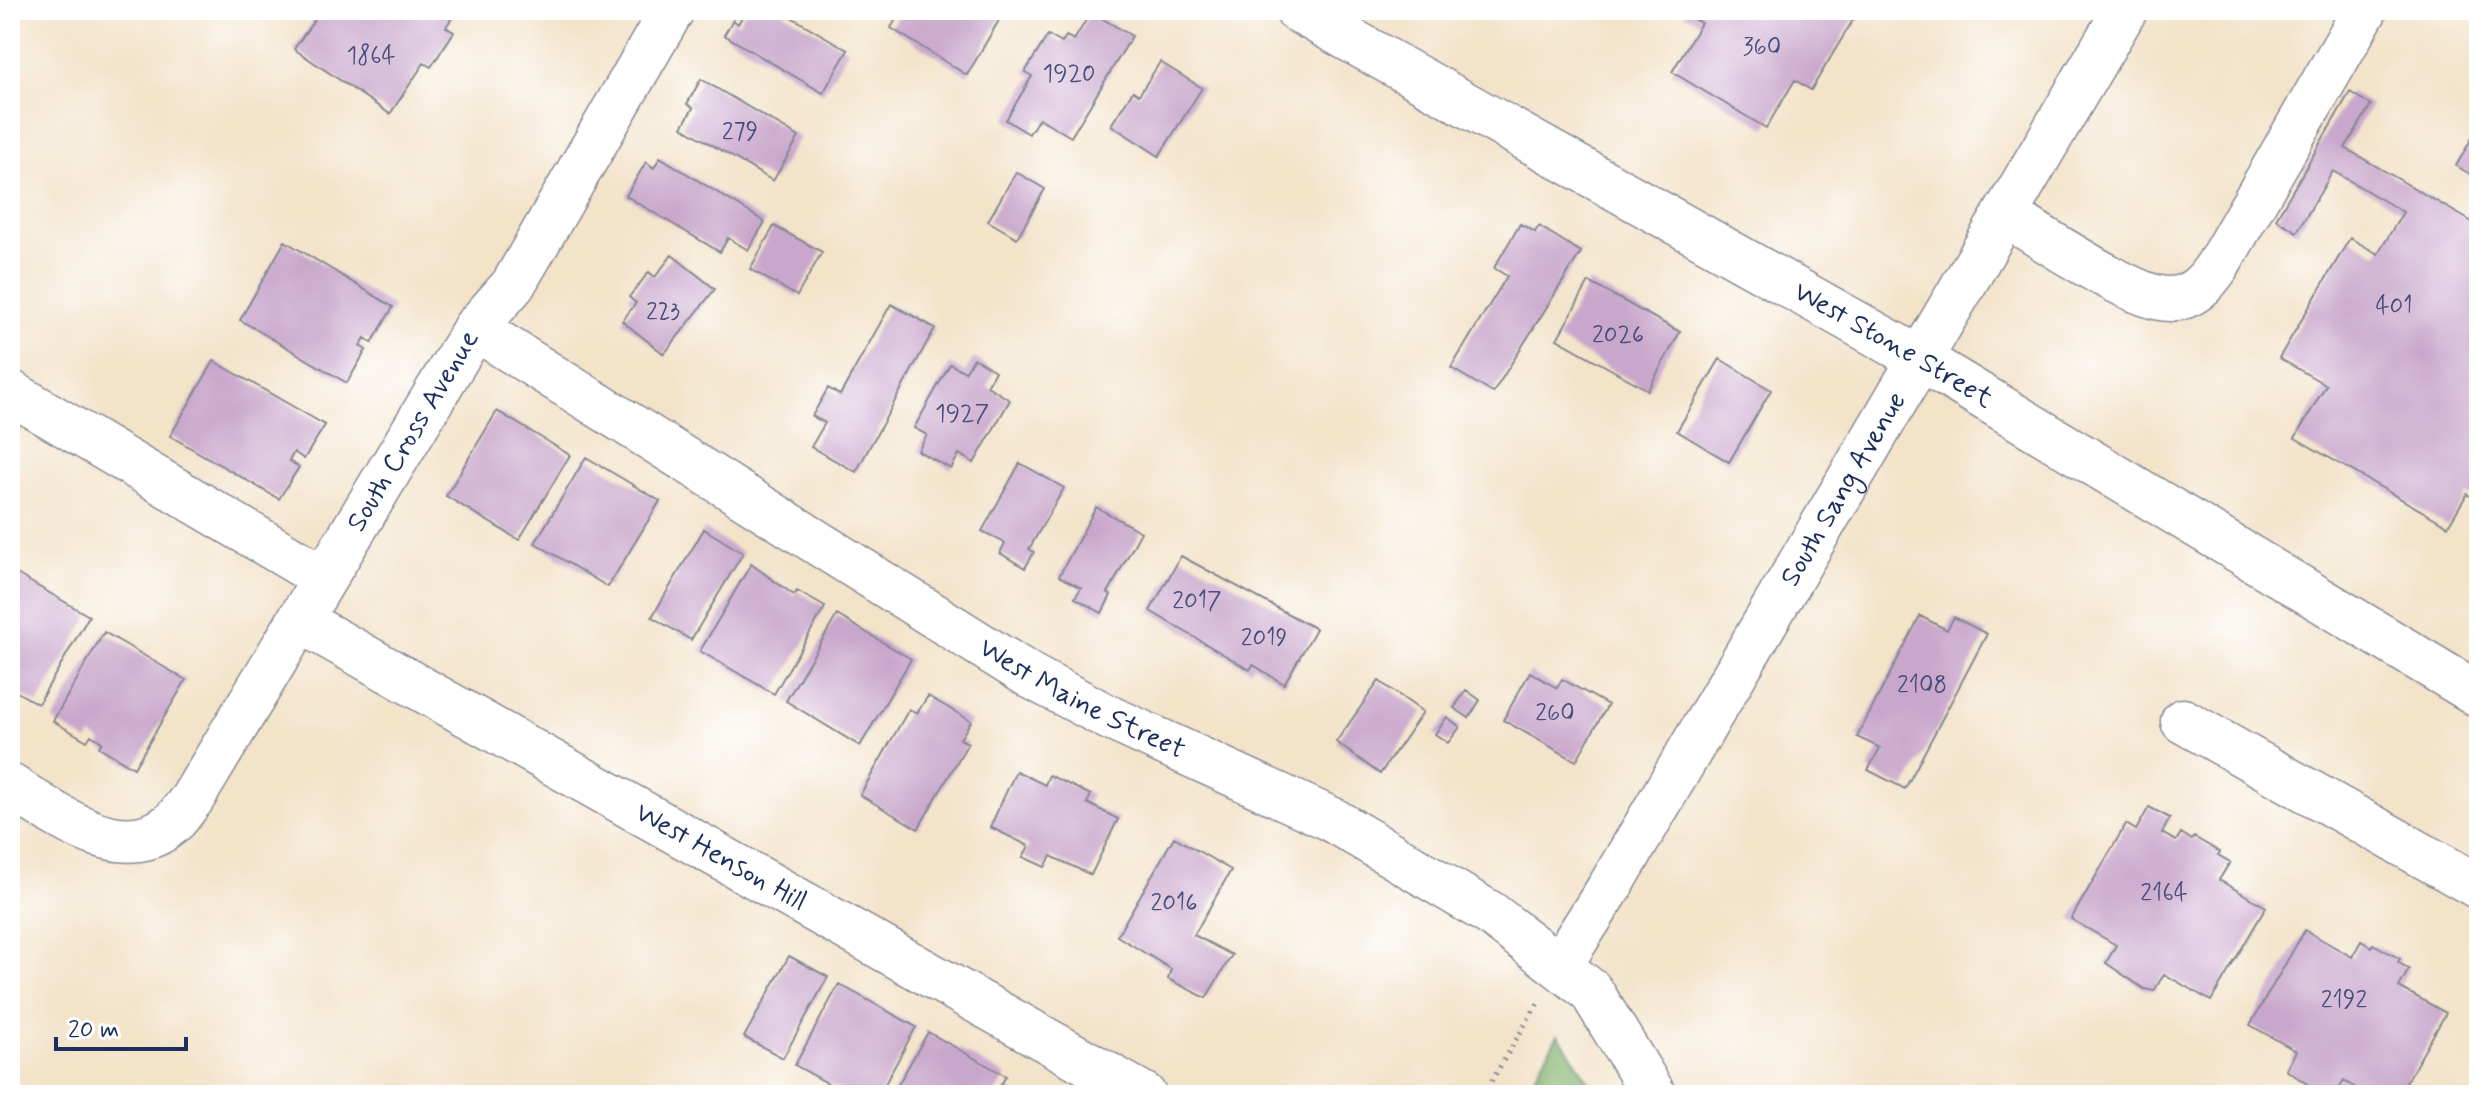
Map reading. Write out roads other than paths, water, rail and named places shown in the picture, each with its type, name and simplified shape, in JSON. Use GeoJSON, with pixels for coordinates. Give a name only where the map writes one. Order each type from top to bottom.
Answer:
{"type":"FeatureCollection","features":[{"type":"Feature","properties":{"kind":"street","name":"South Cross Avenue"},"geometry":{"type":"LineString","coordinates":[[10,786],[73,824],[108,838],[142,839],[168,827],[192,799],[475,328],[513,285],[672,10]]}},
{"type":"Feature","properties":{"kind":"street","name":"West Stone Street"},"geometry":{"type":"LineString","coordinates":[[1297,10],[1920,359],[2479,695]]}},
{"type":"Feature","properties":{"kind":"street","name":"South Sang Avenue"},"geometry":{"type":"LineString","coordinates":[[1560,965],[1611,885],[2125,10]]}},
{"type":"Feature","properties":{"kind":"street"},"geometry":{"type":"LineString","coordinates":[[2006,215],[2143,293],[2169,300],[2192,294],[2218,265],[2365,10]]}},
{"type":"Feature","properties":{"kind":"street","name":"West Maine Street"},"geometry":{"type":"LineString","coordinates":[[475,328],[1032,677],[1108,717],[1331,819],[1491,914],[1591,991],[1654,1095]]}},
{"type":"Feature","properties":{"kind":"street"},"geometry":{"type":"LineString","coordinates":[[10,392],[324,578]]}},
{"type":"Feature","properties":{"kind":"street","name":"West Henson Hill"},"geometry":{"type":"LineString","coordinates":[[299,620],[1144,1095]]}},
{"type":"Feature","properties":{"kind":"street"},"geometry":{"type":"LineString","coordinates":[[2183,721],[2479,887]]}}]}
